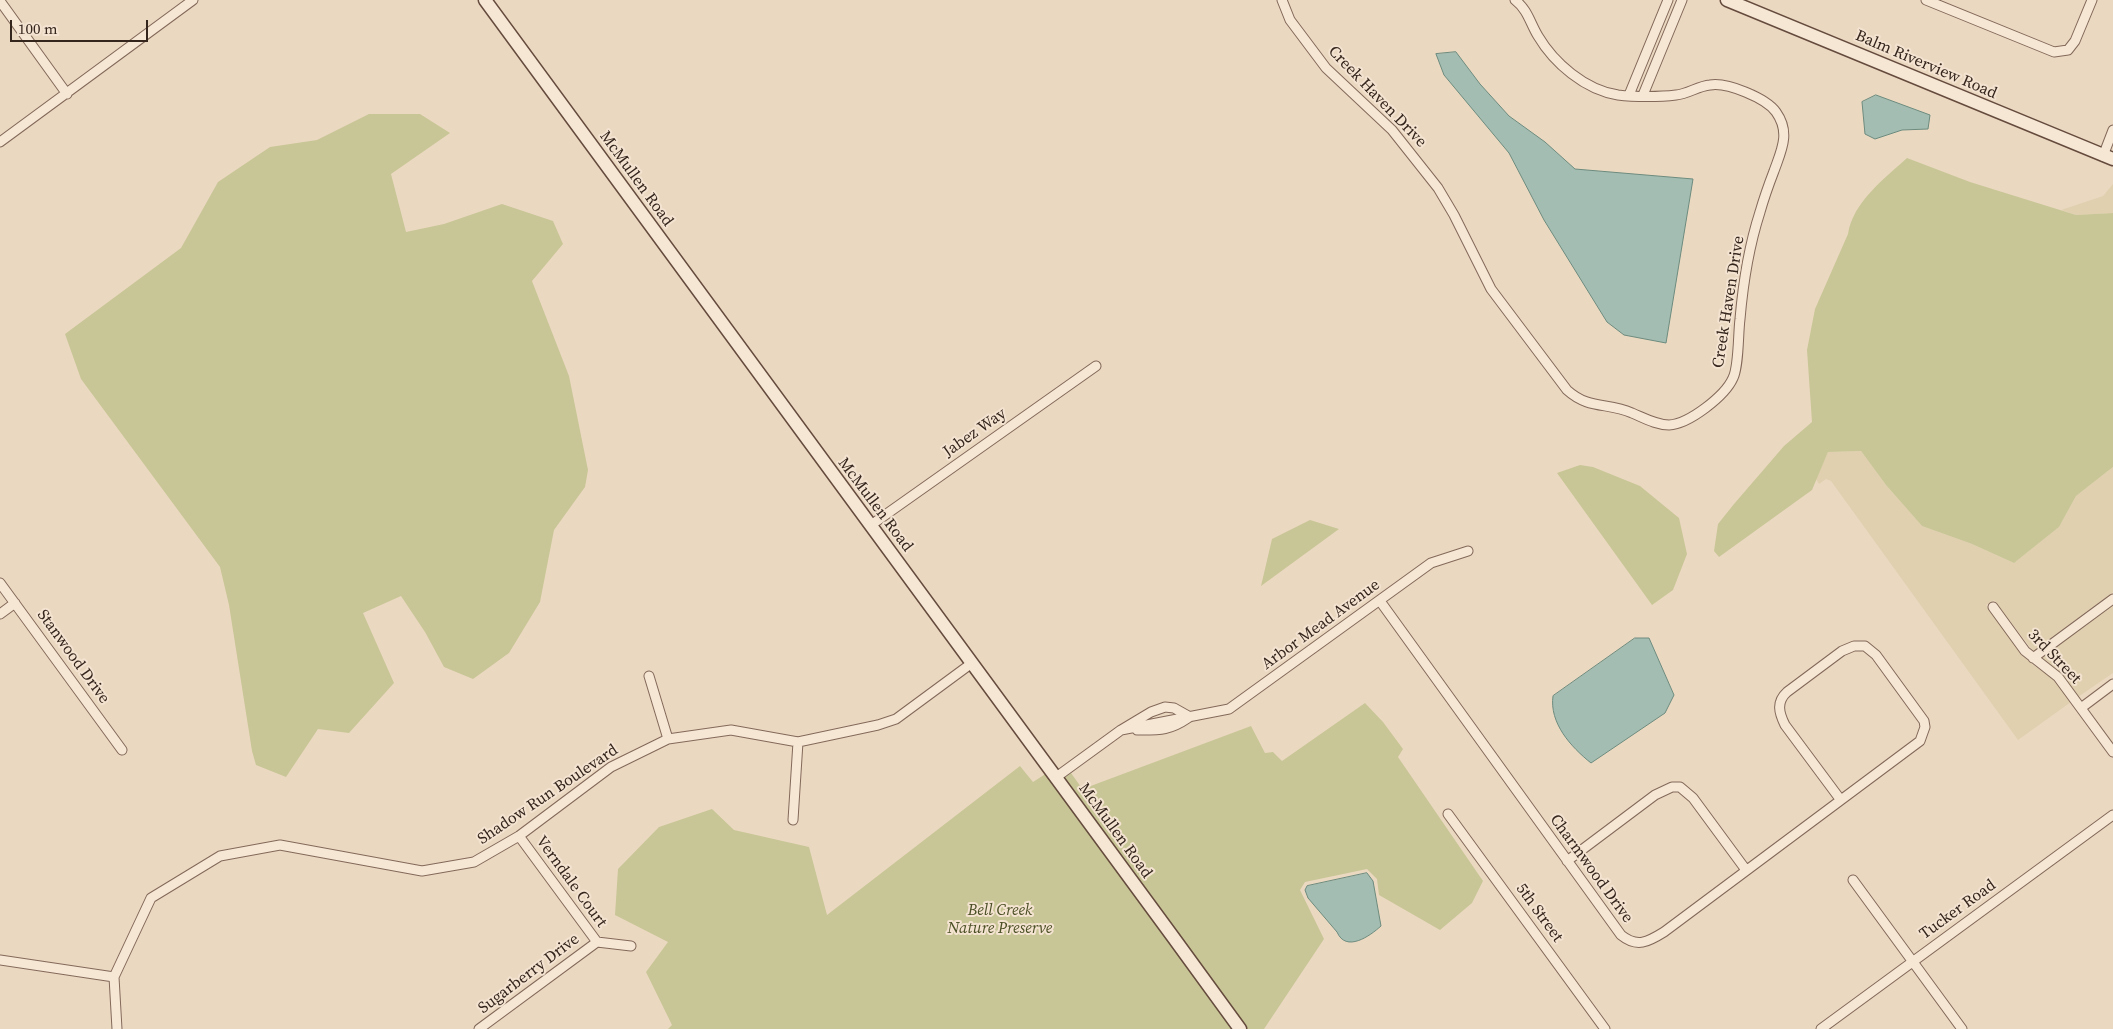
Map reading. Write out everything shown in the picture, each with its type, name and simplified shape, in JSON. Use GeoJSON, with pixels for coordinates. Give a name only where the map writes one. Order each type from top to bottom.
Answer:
{"type":"FeatureCollection","features":[{"type":"Feature","properties":{"kind":"street"},"geometry":{"type":"LineString","coordinates":[[0,142],[194,0]]}},
{"type":"Feature","properties":{"kind":"street","name":"McMullen Road"},"geometry":{"type":"LineString","coordinates":[[485,0],[972,663],[1010,712],[1056,778],[1240,1029]]}},
{"type":"Feature","properties":{"kind":"street","name":"Creek Haven Drive"},"geometry":{"type":"LineString","coordinates":[[1282,0],[1290,20],[1326,68],[1392,130],[1438,188],[1492,289],[1567,390],[1576,399],[1616,408],[1660,424],[1670,425],[1686,421],[1723,394],[1734,376],[1746,274],[1760,212],[1782,153],[1785,134],[1782,122],[1776,111],[1768,104],[1727,86],[1708,85],[1677,95],[1617,95],[1602,90],[1574,75],[1547,50],[1526,11],[1515,0]]}},
{"type":"Feature","properties":{"kind":"street"},"geometry":{"type":"LineString","coordinates":[[1629,95],[1668,0]]}},
{"type":"Feature","properties":{"kind":"street"},"geometry":{"type":"LineString","coordinates":[[1643,96],[1682,0]]}},
{"type":"Feature","properties":{"kind":"street","name":"Balm Riverview Road"},"geometry":{"type":"LineString","coordinates":[[1727,0],[2108,158]]}},
{"type":"Feature","properties":{"kind":"street"},"geometry":{"type":"LineString","coordinates":[[1926,0],[2054,52],[2068,50],[2075,41],[2092,0]]}},
{"type":"Feature","properties":{"kind":"street"},"geometry":{"type":"LineString","coordinates":[[0,2],[67,94]]}},
{"type":"Feature","properties":{"kind":"street"},"geometry":{"type":"LineString","coordinates":[[2108,158],[2113,130]]}},
{"type":"Feature","properties":{"kind":"street","name":"Jabez Way"},"geometry":{"type":"LineString","coordinates":[[871,526],[1096,366]]}},
{"type":"Feature","properties":{"kind":"street","name":"Arbor Mead Avenue"},"geometry":{"type":"LineString","coordinates":[[1121,730],[1160,730],[1175,727],[1190,717],[1222,711],[1238,704],[1431,563],[1468,551]]}},
{"type":"Feature","properties":{"kind":"street","name":"Stanwood Drive"},"geometry":{"type":"LineString","coordinates":[[0,583],[122,750]]}},
{"type":"Feature","properties":{"kind":"street"},"geometry":{"type":"LineString","coordinates":[[2033,658],[2113,599]]}},
{"type":"Feature","properties":{"kind":"street","name":"Charmwood Drive"},"geometry":{"type":"LineString","coordinates":[[1380,601],[1621,935],[1634,943],[1643,943],[1651,940],[1914,746],[1924,734],[1926,727],[1919,715],[1876,654],[1865,646],[1854,646],[1842,651],[1780,699],[1780,714],[1785,725],[1840,799]]}},
{"type":"Feature","properties":{"kind":"street"},"geometry":{"type":"LineString","coordinates":[[0,614],[15,603]]}},
{"type":"Feature","properties":{"kind":"street","name":"3rd Street"},"geometry":{"type":"LineString","coordinates":[[1993,607],[2025,651],[2058,677],[2113,752]]}},
{"type":"Feature","properties":{"kind":"street","name":"Shadow Run Boulevard"},"geometry":{"type":"LineString","coordinates":[[117,1029],[114,977],[151,898],[220,856],[280,845],[422,871],[474,862],[519,836],[611,767],[668,739],[731,730],[798,742],[878,725],[896,719],[972,663]]}},
{"type":"Feature","properties":{"kind":"street"},"geometry":{"type":"LineString","coordinates":[[648,676],[668,739]]}},
{"type":"Feature","properties":{"kind":"street"},"geometry":{"type":"LineString","coordinates":[[2081,708],[2113,684]]}},
{"type":"Feature","properties":{"kind":"street"},"geometry":{"type":"LineString","coordinates":[[1056,778],[1121,730],[1151,712],[1165,707],[1174,708],[1190,717]]}},
{"type":"Feature","properties":{"kind":"street"},"geometry":{"type":"LineString","coordinates":[[793,820],[798,742]]}},
{"type":"Feature","properties":{"kind":"street"},"geometry":{"type":"LineString","coordinates":[[1567,861],[1655,795],[1672,787],[1680,787],[1693,798],[1746,870]]}},
{"type":"Feature","properties":{"kind":"street","name":"5th Street"},"geometry":{"type":"LineString","coordinates":[[1448,814],[1606,1029]]}},
{"type":"Feature","properties":{"kind":"street","name":"Tucker Road"},"geometry":{"type":"LineString","coordinates":[[1821,1029],[2113,815]]}},
{"type":"Feature","properties":{"kind":"street","name":"Verndale Court"},"geometry":{"type":"LineString","coordinates":[[519,836],[597,942],[631,946]]}},
{"type":"Feature","properties":{"kind":"street"},"geometry":{"type":"LineString","coordinates":[[1853,880],[1962,1029]]}},
{"type":"Feature","properties":{"kind":"street","name":"Sugarberry Drive"},"geometry":{"type":"LineString","coordinates":[[480,1029],[597,942]]}},
{"type":"Feature","properties":{"kind":"street"},"geometry":{"type":"LineString","coordinates":[[0,960],[114,977]]}},
{"type":"Feature","properties":{"kind":"shaded area"},"geometry":{"type":"Polygon","coordinates":[[[1456,52],[1480,84],[1509,116],[1545,142],[1575,169],[1693,179],[1666,343],[1624,335],[1607,322],[1544,220],[1509,153],[1444,75],[1436,54],[1456,52]]]}},
{"type":"Feature","properties":{"kind":"shaded area"},"geometry":{"type":"Polygon","coordinates":[[[1876,95],[1930,115],[1928,129],[1902,130],[1875,139],[1865,134],[1862,102],[1876,95]]]}},
{"type":"Feature","properties":{"kind":"shaded area"},"geometry":{"type":"Polygon","coordinates":[[[2113,184],[2113,213],[2076,215],[2061,210],[2103,196],[2113,184]]]}},
{"type":"Feature","properties":{"kind":"shaded area"},"geometry":{"type":"Polygon","coordinates":[[[1861,451],[1886,485],[1922,526],[1972,544],[2014,563],[2059,527],[2076,496],[2113,467],[2113,592],[2033,651],[1994,600],[1986,605],[2021,654],[2054,680],[2071,702],[2018,740],[1831,481],[1826,479],[1819,484],[1816,479],[1828,452],[1861,451]]]}},
{"type":"Feature","properties":{"kind":"shaded area"},"geometry":{"type":"Polygon","coordinates":[[[2113,606],[2113,673],[2078,697],[2061,674],[2041,658],[2113,606]]]}},
{"type":"Feature","properties":{"kind":"shaded area"},"geometry":{"type":"Polygon","coordinates":[[[1635,638],[1649,638],[1674,695],[1665,713],[1591,763],[1576,750],[1563,734],[1554,716],[1553,696],[1635,638]]]}},
{"type":"Feature","properties":{"kind":"shaded area"},"geometry":{"type":"Polygon","coordinates":[[[1367,873],[1373,881],[1381,926],[1358,941],[1346,941],[1341,938],[1308,898],[1305,890],[1307,886],[1367,873]]]}},
{"type":"Feature","properties":{"kind":"green space"},"geometry":{"type":"Polygon","coordinates":[[[369,114],[420,114],[450,133],[391,174],[406,232],[444,224],[502,204],[553,221],[563,244],[532,281],[569,376],[588,470],[585,487],[554,530],[540,602],[509,653],[473,679],[444,667],[425,632],[401,596],[363,613],[394,683],[349,733],[318,729],[286,777],[256,765],[252,751],[229,605],[220,567],[81,379],[65,334],[181,248],[218,182],[270,147],[317,140],[369,114]]]}},
{"type":"Feature","properties":{"kind":"green space"},"geometry":{"type":"Polygon","coordinates":[[[1907,158],[1970,182],[2076,215],[2113,213],[2113,467],[2076,496],[2059,527],[2014,563],[1972,544],[1922,526],[1886,485],[1861,451],[1828,452],[1812,490],[1719,557],[1714,551],[1718,524],[1784,446],[1812,422],[1807,350],[1815,309],[1856,212],[1871,192],[1907,158]]]}},
{"type":"Feature","properties":{"kind":"green space"},"geometry":{"type":"Polygon","coordinates":[[[1580,465],[1593,467],[1640,486],[1679,518],[1687,554],[1673,590],[1652,605],[1557,473],[1580,465]]]}},
{"type":"Feature","properties":{"kind":"green space"},"geometry":{"type":"Polygon","coordinates":[[[1310,520],[1339,529],[1261,586],[1272,539],[1310,520]]]}},
{"type":"Feature","properties":{"kind":"green space"},"geometry":{"type":"Polygon","coordinates":[[[1365,703],[1383,722],[1403,749],[1398,757],[1483,881],[1472,903],[1440,930],[1379,895],[1377,879],[1367,869],[1305,882],[1300,890],[1324,939],[1264,1029],[1245,1029],[1063,779],[1071,773],[1081,787],[1088,787],[1251,726],[1265,753],[1273,752],[1282,761],[1365,703]]]}},
{"type":"Feature","properties":{"kind":"green space","name":"Bell Creek Nature Preserve"},"geometry":{"type":"Polygon","coordinates":[[[1020,766],[1033,782],[1047,773],[1234,1029],[668,1029],[672,1025],[646,972],[668,942],[615,915],[618,869],[659,827],[712,809],[734,830],[809,847],[827,915],[1020,766]]]}}]}
